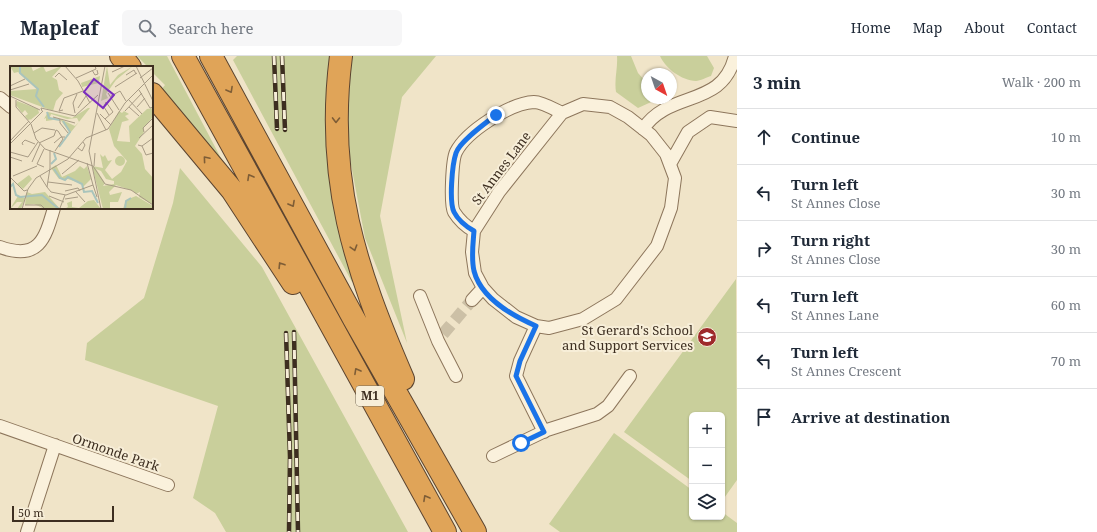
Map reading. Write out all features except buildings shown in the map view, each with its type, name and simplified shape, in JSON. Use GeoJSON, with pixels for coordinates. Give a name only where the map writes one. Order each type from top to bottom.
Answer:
{"type":"FeatureCollection","features":[{"type":"Feature","properties":{"kind":"highway"},"geometry":{"type":"LineString","coordinates":[[121,56],[129,66]]}},
{"type":"Feature","properties":{"kind":"highway","name":"M1"},"geometry":{"type":"LineString","coordinates":[[183,56],[445,532]]}},
{"type":"Feature","properties":{"kind":"highway","name":"M1"},"geometry":{"type":"LineString","coordinates":[[211,56],[354,319],[475,532]]}},
{"type":"Feature","properties":{"kind":"highway"},"geometry":{"type":"LineString","coordinates":[[341,56],[336,120],[336,151],[343,200],[352,245],[387,342],[440,468]]}},
{"type":"Feature","properties":{"kind":"highway"},"geometry":{"type":"LineString","coordinates":[[153,95],[232,190],[292,282],[428,532]]}},
{"type":"Feature","properties":{"kind":"street"},"geometry":{"type":"LineString","coordinates":[[643,129],[652,118],[666,108],[707,93],[724,82],[730,72],[735,56]]}},
{"type":"Feature","properties":{"kind":"street"},"geometry":{"type":"LineString","coordinates":[[0,98],[10,106]]}},
{"type":"Feature","properties":{"kind":"street"},"geometry":{"type":"LineString","coordinates":[[474,231],[454,212],[451,190],[456,152],[473,132],[496,115],[516,106],[534,102],[562,113]]}},
{"type":"Feature","properties":{"kind":"street","name":"St Annes Lane"},"geometry":{"type":"LineString","coordinates":[[583,104],[610,107],[628,117],[651,135],[666,154],[675,178],[671,208],[657,246],[616,299],[583,319],[550,328],[536,326],[516,317],[492,299],[474,272],[472,252],[474,231],[499,192],[562,113],[583,104]]}},
{"type":"Feature","properties":{"kind":"street"},"geometry":{"type":"LineString","coordinates":[[670,164],[688,132],[710,117],[737,120]]}},
{"type":"Feature","properties":{"kind":"street"},"geometry":{"type":"LineString","coordinates":[[0,247],[9,250],[24,251],[40,244],[46,236],[54,209]]}},
{"type":"Feature","properties":{"kind":"street"},"geometry":{"type":"LineString","coordinates":[[472,300],[484,288]]}},
{"type":"Feature","properties":{"kind":"street"},"geometry":{"type":"LineString","coordinates":[[420,296],[440,337],[456,376]]}},
{"type":"Feature","properties":{"kind":"street"},"geometry":{"type":"LineString","coordinates":[[536,326],[520,361],[516,376],[544,432]]}},
{"type":"Feature","properties":{"kind":"street"},"geometry":{"type":"LineString","coordinates":[[493,456],[544,432],[597,414],[608,406],[630,376]]}},
{"type":"Feature","properties":{"kind":"street","name":"Ormonde Park"},"geometry":{"type":"LineString","coordinates":[[0,426],[168,485]]}},
{"type":"Feature","properties":{"kind":"street","name":"Ormonde Park"},"geometry":{"type":"LineString","coordinates":[[27,532],[55,445]]}},
{"type":"Feature","properties":{"kind":"green space"},"geometry":{"type":"Polygon","coordinates":[[[137,56],[167,56],[232,179],[160,91],[165,85],[153,73],[153,66],[147,66],[137,56]]]}},
{"type":"Feature","properties":{"kind":"green space"},"geometry":{"type":"Polygon","coordinates":[[[237,56],[436,56],[402,97],[380,216],[407,343],[365,238],[348,149],[352,282],[233,60],[237,56]]]}},
{"type":"Feature","properties":{"kind":"green space"},"geometry":{"type":"Polygon","coordinates":[[[617,56],[631,56],[638,73],[641,76],[641,104],[647,104],[638,108],[616,92],[615,83],[617,56]]]}},
{"type":"Feature","properties":{"kind":"green space"},"geometry":{"type":"Polygon","coordinates":[[[660,56],[707,56],[714,68],[711,76],[696,81],[677,74],[677,68],[669,68],[660,56]]]}},
{"type":"Feature","properties":{"kind":"green space"},"geometry":{"type":"Polygon","coordinates":[[[180,168],[262,267],[408,532],[226,532],[215,513],[193,498],[218,406],[85,360],[87,343],[144,298],[173,203],[180,168]]]}},
{"type":"Feature","properties":{"kind":"green space"},"geometry":{"type":"Polygon","coordinates":[[[736,279],[737,480],[725,497],[725,412],[689,412],[689,479],[624,432],[736,279]]]}},
{"type":"Feature","properties":{"kind":"green space"},"geometry":{"type":"Polygon","coordinates":[[[614,433],[689,488],[689,520],[725,520],[725,514],[737,523],[737,532],[560,532],[549,524],[614,433]]]}},
{"type":"Feature","properties":{"kind":"tunnel"},"geometry":{"type":"LineString","coordinates":[[443,334],[472,300]]}},
{"type":"Feature","properties":{"kind":"railway"},"geometry":{"type":"LineString","coordinates":[[274,56],[277,129]]}},
{"type":"Feature","properties":{"kind":"railway"},"geometry":{"type":"LineString","coordinates":[[282,56],[285,130]]}},
{"type":"Feature","properties":{"kind":"railway"},"geometry":{"type":"LineString","coordinates":[[294,332],[298,532]]}},
{"type":"Feature","properties":{"kind":"railway"},"geometry":{"type":"LineString","coordinates":[[286,333],[290,457],[289,532]]}},
{"type":"Feature","properties":{"kind":"place","name":"St Gerard's School and Support Services"},"geometry":{"type":"Point","coordinates":[707,337]}},
{"type":"Feature","properties":{"kind":"route"},"geometry":{"type":"LineString","coordinates":[[496,115],[473,132],[456,152],[451,190],[454,212],[474,231],[472,252],[474,272],[484,288],[492,299],[516,317],[536,326],[520,361],[516,376],[544,432],[521,443]]}}]}
